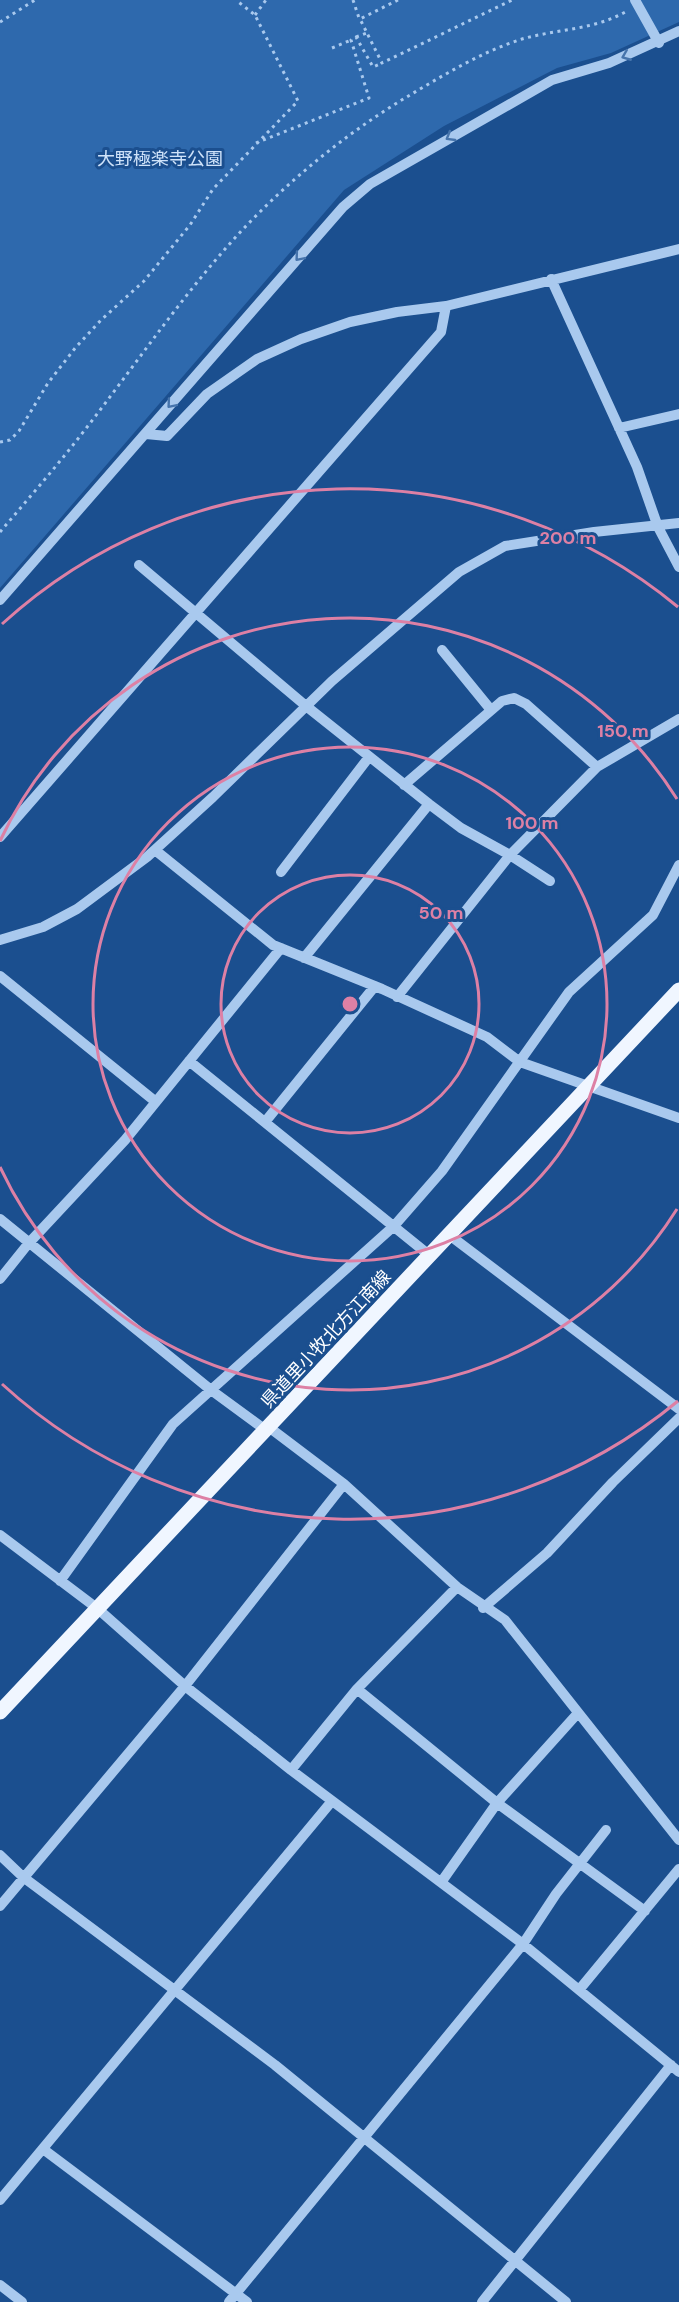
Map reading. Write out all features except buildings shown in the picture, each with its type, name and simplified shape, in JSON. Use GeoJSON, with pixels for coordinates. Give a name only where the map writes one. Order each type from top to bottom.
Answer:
{"type":"FeatureCollection","features":[{"type":"Feature","properties":{"kind":"main road","name":"県道里小牧北方江南線"},"geometry":{"type":"LineString","coordinates":[[0,1713],[679,990]]}},
{"type":"Feature","properties":{"kind":"street"},"geometry":{"type":"LineString","coordinates":[[636,3],[659,43]]}},
{"type":"Feature","properties":{"kind":"street"},"geometry":{"type":"LineString","coordinates":[[0,600],[343,207],[370,184],[552,80],[609,63],[659,43],[679,31]]}},
{"type":"Feature","properties":{"kind":"street"},"geometry":{"type":"LineString","coordinates":[[146,434],[167,436],[207,394],[257,359],[301,339],[362,320],[397,312],[446,306],[679,249]]}},
{"type":"Feature","properties":{"kind":"street"},"geometry":{"type":"LineString","coordinates":[[551,279],[637,467],[658,527],[679,567]]}},
{"type":"Feature","properties":{"kind":"street"},"geometry":{"type":"LineString","coordinates":[[0,837],[198,614],[441,332],[446,306]]}},
{"type":"Feature","properties":{"kind":"street"},"geometry":{"type":"LineString","coordinates":[[619,428],[679,414]]}},
{"type":"Feature","properties":{"kind":"street"},"geometry":{"type":"LineString","coordinates":[[0,940],[43,927],[77,909],[155,850],[306,706],[459,572],[504,546],[614,529],[658,527],[679,523]]}},
{"type":"Feature","properties":{"kind":"street"},"geometry":{"type":"LineString","coordinates":[[139,565],[306,706],[404,785],[461,828],[510,855],[550,881]]}},
{"type":"Feature","properties":{"kind":"street"},"geometry":{"type":"LineString","coordinates":[[442,650],[491,710]]}},
{"type":"Feature","properties":{"kind":"street"},"geometry":{"type":"LineString","coordinates":[[404,785],[502,701],[514,698],[526,704],[597,767]]}},
{"type":"Feature","properties":{"kind":"street"},"geometry":{"type":"LineString","coordinates":[[397,997],[510,855],[597,767],[679,718]]}},
{"type":"Feature","properties":{"kind":"street"},"geometry":{"type":"LineString","coordinates":[[281,872],[369,757]]}},
{"type":"Feature","properties":{"kind":"street"},"geometry":{"type":"LineString","coordinates":[[304,958],[429,804]]}},
{"type":"Feature","properties":{"kind":"street"},"geometry":{"type":"LineString","coordinates":[[155,850],[273,945],[375,986],[487,1037],[520,1062],[679,1118]]}},
{"type":"Feature","properties":{"kind":"street"},"geometry":{"type":"LineString","coordinates":[[60,1581],[173,1424],[394,1226],[442,1171],[569,992],[653,915],[679,865]]}},
{"type":"Feature","properties":{"kind":"street"},"geometry":{"type":"LineString","coordinates":[[0,1279],[28,1244],[125,1140],[281,948]]}},
{"type":"Feature","properties":{"kind":"street"},"geometry":{"type":"LineString","coordinates":[[0,976],[156,1102]]}},
{"type":"Feature","properties":{"kind":"street"},"geometry":{"type":"LineString","coordinates":[[265,1122],[375,986]]}},
{"type":"Feature","properties":{"kind":"street"},"geometry":{"type":"LineString","coordinates":[[189,1061],[429,1255]]}},
{"type":"Feature","properties":{"kind":"street"},"geometry":{"type":"LineString","coordinates":[[0,1219],[211,1390],[345,1484],[457,1587],[483,1608],[505,1620],[679,1840]]}},
{"type":"Feature","properties":{"kind":"street"},"geometry":{"type":"LineString","coordinates":[[448,1234],[679,1408]]}},
{"type":"Feature","properties":{"kind":"street"},"geometry":{"type":"LineString","coordinates":[[483,1608],[547,1553],[613,1482],[679,1418]]}},
{"type":"Feature","properties":{"kind":"street"},"geometry":{"type":"LineString","coordinates":[[0,1906],[185,1686],[345,1484]]}},
{"type":"Feature","properties":{"kind":"street"},"geometry":{"type":"LineString","coordinates":[[0,1535],[98,1609],[185,1686],[291,1770],[523,1944],[675,2069],[482,2302]]}},
{"type":"Feature","properties":{"kind":"street"},"geometry":{"type":"LineString","coordinates":[[291,1770],[357,1689],[457,1587]]}},
{"type":"Feature","properties":{"kind":"street"},"geometry":{"type":"LineString","coordinates":[[357,1689],[497,1803],[581,1862],[645,1911]]}},
{"type":"Feature","properties":{"kind":"street"},"geometry":{"type":"LineString","coordinates":[[442,1881],[497,1803],[578,1713]]}},
{"type":"Feature","properties":{"kind":"street"},"geometry":{"type":"LineString","coordinates":[[0,2200],[332,1801]]}},
{"type":"Feature","properties":{"kind":"street"},"geometry":{"type":"LineString","coordinates":[[233,2298],[523,1944],[606,1830]]}},
{"type":"Feature","properties":{"kind":"street"},"geometry":{"type":"LineString","coordinates":[[0,1855],[23,1877],[172,1991],[274,2065],[566,2302]]}},
{"type":"Feature","properties":{"kind":"street"},"geometry":{"type":"LineString","coordinates":[[579,1990],[679,1869]]}},
{"type":"Feature","properties":{"kind":"street"},"geometry":{"type":"LineString","coordinates":[[43,2149],[233,2298],[247,2302]]}},
{"type":"Feature","properties":{"kind":"street"},"geometry":{"type":"LineString","coordinates":[[0,2285],[22,2302]]}},
{"type":"Feature","properties":{"kind":"path"},"geometry":{"type":"LineString","coordinates":[[0,22],[35,0]]}},
{"type":"Feature","properties":{"kind":"path"},"geometry":{"type":"LineString","coordinates":[[0,442],[10,440],[19,430],[48,383],[76,347],[101,320],[144,281],[190,225],[213,189],[298,101],[255,15],[236,0]]}},
{"type":"Feature","properties":{"kind":"path"},"geometry":{"type":"LineString","coordinates":[[255,15],[266,0]]}},
{"type":"Feature","properties":{"kind":"path"},"geometry":{"type":"LineString","coordinates":[[353,0],[382,63]]}},
{"type":"Feature","properties":{"kind":"path"},"geometry":{"type":"LineString","coordinates":[[360,19],[398,0]]}},
{"type":"Feature","properties":{"kind":"path"},"geometry":{"type":"LineString","coordinates":[[356,37],[373,67],[512,0]]}},
{"type":"Feature","properties":{"kind":"path"},"geometry":{"type":"LineString","coordinates":[[0,532],[84,431],[219,256],[264,208],[303,172],[402,100],[476,59],[523,39],[561,33],[616,17],[636,3]]}},
{"type":"Feature","properties":{"kind":"path"},"geometry":{"type":"LineString","coordinates":[[332,48],[367,33]]}},
{"type":"Feature","properties":{"kind":"path"},"geometry":{"type":"LineString","coordinates":[[254,144],[369,98],[351,40]]}},
{"type":"Feature","properties":{"kind":"green space","name":"大野極楽寺公園"},"geometry":{"type":"Polygon","coordinates":[[[0,0],[679,0],[679,22],[611,53],[557,68],[444,126],[344,190],[0,588],[0,0]]]}}]}
